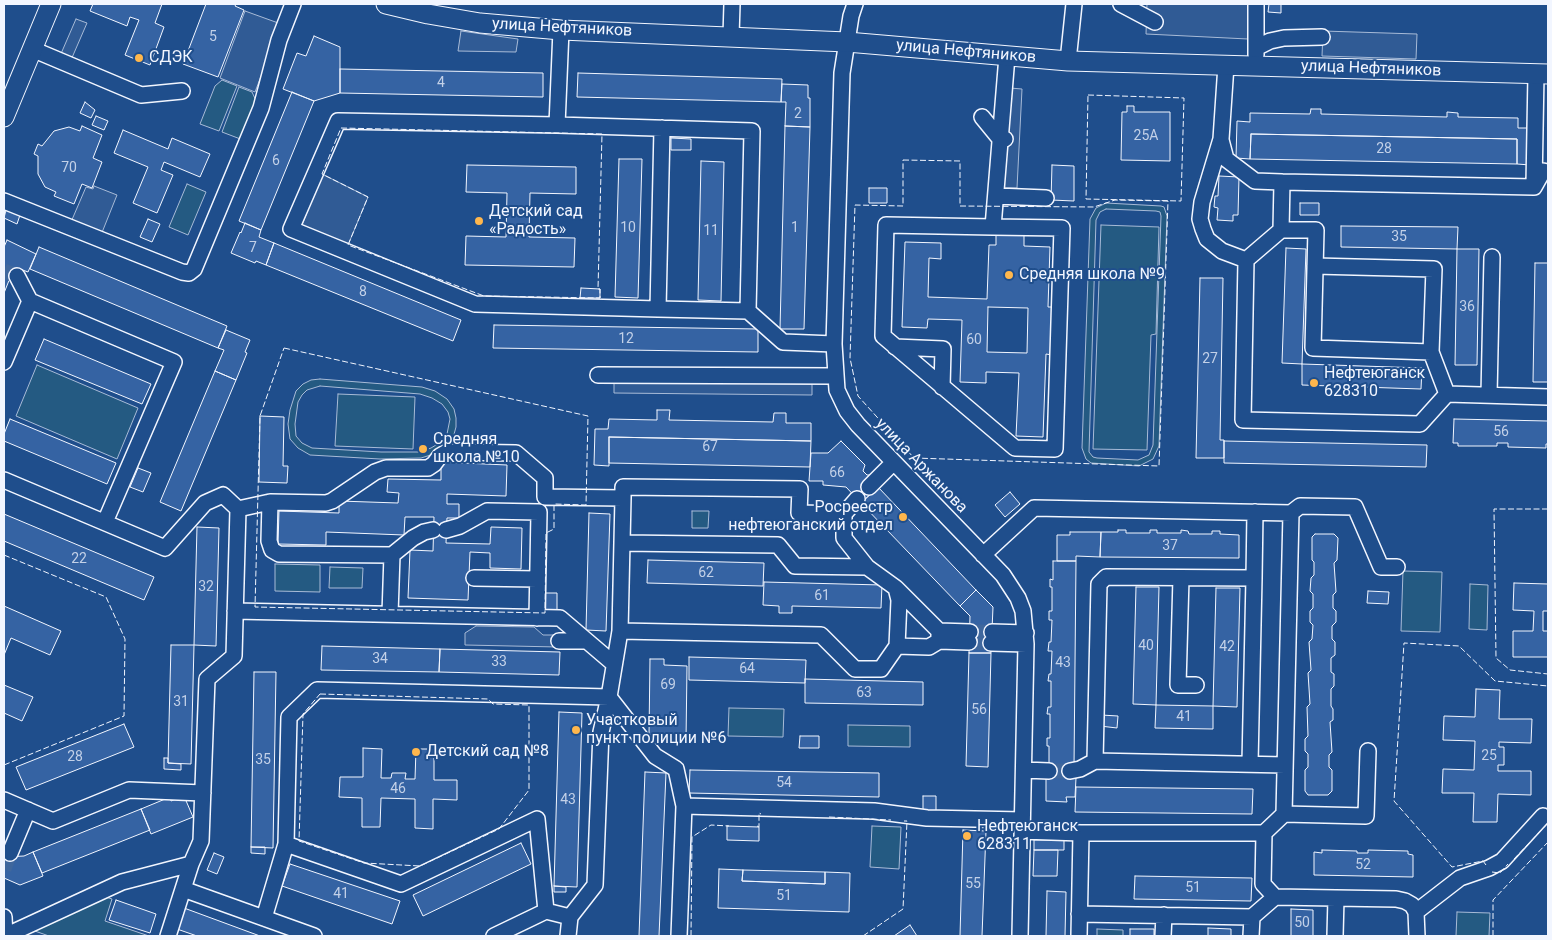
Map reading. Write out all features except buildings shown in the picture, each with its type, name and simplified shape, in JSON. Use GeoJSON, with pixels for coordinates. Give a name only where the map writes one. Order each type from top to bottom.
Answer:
{"type":"FeatureCollection","features":[{"type":"Feature","properties":{"kind":"main road"},"geometry":{"type":"LineString","coordinates":[[4,117],[51,4]]}},
{"type":"Feature","properties":{"kind":"main road","name":"улица Нефтяников"},"geometry":{"type":"LineString","coordinates":[[386,4],[407,6],[505,32],[561,30],[731,36],[847,42],[1068,61],[1226,65],[1256,57],[1542,74]]}},
{"type":"Feature","properties":{"kind":"street"},"geometry":{"type":"LineString","coordinates":[[4,201],[87,231],[182,272],[189,273],[194,269],[261,108],[279,40],[293,4]]}},
{"type":"Feature","properties":{"kind":"street"},"geometry":{"type":"LineString","coordinates":[[731,36],[732,4]]}},
{"type":"Feature","properties":{"kind":"street","name":"улица Аржанова"},"geometry":{"type":"LineString","coordinates":[[855,4],[842,73],[834,344],[837,390],[847,411],[858,425],[1003,575],[1018,598],[1023,611],[1026,639],[1020,936]]}},
{"type":"Feature","properties":{"kind":"street"},"geometry":{"type":"LineString","coordinates":[[1068,61],[1074,4]]}},
{"type":"Feature","properties":{"kind":"street"},"geometry":{"type":"LineString","coordinates":[[1122,4],[1155,22]]}},
{"type":"Feature","properties":{"kind":"street"},"geometry":{"type":"LineString","coordinates":[[1256,4],[1252,26],[1256,57]]}},
{"type":"Feature","properties":{"kind":"street"},"geometry":{"type":"LineString","coordinates":[[557,125],[561,30]]}},
{"type":"Feature","properties":{"kind":"street"},"geometry":{"type":"LineString","coordinates":[[1256,57],[1270,41],[1284,38],[1322,37]]}},
{"type":"Feature","properties":{"kind":"street"},"geometry":{"type":"LineString","coordinates":[[32,49],[141,95],[182,91]]}},
{"type":"Feature","properties":{"kind":"street"},"geometry":{"type":"LineString","coordinates":[[994,227],[996,196],[1004,139],[1007,56]]}},
{"type":"Feature","properties":{"kind":"street"},"geometry":{"type":"LineString","coordinates":[[1226,65],[1221,138],[1202,202],[1200,218],[1207,239],[1222,251],[1246,260]]}},
{"type":"Feature","properties":{"kind":"street"},"geometry":{"type":"LineString","coordinates":[[1534,187],[1542,74]]}},
{"type":"Feature","properties":{"kind":"street"},"geometry":{"type":"LineString","coordinates":[[982,117],[1004,139]]}},
{"type":"Feature","properties":{"kind":"street"},"geometry":{"type":"LineString","coordinates":[[748,311],[752,131],[338,121],[291,229],[475,304],[748,311],[782,342],[834,344]]}},
{"type":"Feature","properties":{"kind":"street"},"geometry":{"type":"LineString","coordinates":[[658,309],[662,128]]}},
{"type":"Feature","properties":{"kind":"street"},"geometry":{"type":"LineString","coordinates":[[1221,138],[1226,159],[1254,181],[1534,187]]}},
{"type":"Feature","properties":{"kind":"street"},"geometry":{"type":"LineString","coordinates":[[1534,187],[1543,171],[1548,172]]}},
{"type":"Feature","properties":{"kind":"street"},"geometry":{"type":"LineString","coordinates":[[1281,230],[1282,182]]}},
{"type":"Feature","properties":{"kind":"street"},"geometry":{"type":"LineString","coordinates":[[996,196],[1046,198]]}},
{"type":"Feature","properties":{"kind":"street"},"geometry":{"type":"LineString","coordinates":[[886,225],[994,227],[1062,228],[1055,449],[1015,448],[883,336],[886,225]]}},
{"type":"Feature","properties":{"kind":"street"},"geometry":{"type":"LineString","coordinates":[[1432,352],[1313,348],[1316,230],[1281,230],[1246,260],[1243,420],[1420,424],[1447,394]]}},
{"type":"Feature","properties":{"kind":"street"},"geometry":{"type":"LineString","coordinates":[[1489,396],[1492,257]]}},
{"type":"Feature","properties":{"kind":"street"},"geometry":{"type":"LineString","coordinates":[[1315,266],[1434,269],[1432,352],[1447,394]]}},
{"type":"Feature","properties":{"kind":"street"},"geometry":{"type":"LineString","coordinates":[[17,276],[30,301],[174,362],[105,522]]}},
{"type":"Feature","properties":{"kind":"street"},"geometry":{"type":"LineString","coordinates":[[4,362],[30,301]]}},
{"type":"Feature","properties":{"kind":"street"},"geometry":{"type":"LineString","coordinates":[[895,347],[943,349],[942,387]]}},
{"type":"Feature","properties":{"kind":"street"},"geometry":{"type":"LineString","coordinates":[[598,375],[835,376]]}},
{"type":"Feature","properties":{"kind":"street"},"geometry":{"type":"LineString","coordinates":[[1447,394],[1548,397]]}},
{"type":"Feature","properties":{"kind":"street"},"geometry":{"type":"LineString","coordinates":[[238,509],[258,503],[270,502],[326,503],[332,501],[374,472],[386,468],[428,468],[447,452],[516,453],[546,478],[545,497],[539,512],[537,618]]}},
{"type":"Feature","properties":{"kind":"street"},"geometry":{"type":"LineString","coordinates":[[870,487],[893,463]]}},
{"type":"Feature","properties":{"kind":"street"},"geometry":{"type":"LineString","coordinates":[[4,480],[165,548],[205,503],[223,495],[238,509],[234,656],[207,679],[201,841],[191,864],[168,936]]}},
{"type":"Feature","properties":{"kind":"street"},"geometry":{"type":"LineString","coordinates":[[568,936],[570,918],[596,886],[601,732],[620,631],[623,487],[800,489],[799,513],[844,514]]}},
{"type":"Feature","properties":{"kind":"street"},"geometry":{"type":"LineString","coordinates":[[545,497],[623,498]]}},
{"type":"Feature","properties":{"kind":"street"},"geometry":{"type":"LineString","coordinates":[[858,499],[844,514],[844,538],[867,567],[896,588],[939,636],[970,637]]}},
{"type":"Feature","properties":{"kind":"street"},"geometry":{"type":"LineString","coordinates":[[270,502],[269,541],[272,550],[279,554],[392,555],[413,538],[424,532],[460,526],[487,511],[539,512]]}},
{"type":"Feature","properties":{"kind":"street"},"geometry":{"type":"LineString","coordinates":[[983,555],[1034,508],[1291,513],[1300,506],[1355,507],[1381,567],[1397,567]]}},
{"type":"Feature","properties":{"kind":"street"},"geometry":{"type":"LineString","coordinates":[[1250,763],[1255,512]]}},
{"type":"Feature","properties":{"kind":"street"},"geometry":{"type":"LineString","coordinates":[[1284,814],[1291,513]]}},
{"type":"Feature","properties":{"kind":"street"},"geometry":{"type":"LineString","coordinates":[[623,542],[778,545],[795,566],[867,567]]}},
{"type":"Feature","properties":{"kind":"street"},"geometry":{"type":"LineString","coordinates":[[390,614],[392,555]]}},
{"type":"Feature","properties":{"kind":"street"},"geometry":{"type":"LineString","coordinates":[[474,578],[537,579]]}},
{"type":"Feature","properties":{"kind":"street"},"geometry":{"type":"LineString","coordinates":[[1095,761],[1099,584],[1106,578],[1254,578]]}},
{"type":"Feature","properties":{"kind":"street"},"geometry":{"type":"LineString","coordinates":[[1181,578],[1178,685],[1196,685]]}},
{"type":"Feature","properties":{"kind":"street"},"geometry":{"type":"LineString","coordinates":[[620,631],[821,635],[855,669],[881,669],[897,646],[899,600],[896,588]]}},
{"type":"Feature","properties":{"kind":"street"},"geometry":{"type":"LineString","coordinates":[[235,611],[560,618],[614,664]]}},
{"type":"Feature","properties":{"kind":"street"},"geometry":{"type":"LineString","coordinates":[[897,646],[929,647],[939,636]]}},
{"type":"Feature","properties":{"kind":"street"},"geometry":{"type":"LineString","coordinates":[[992,638],[1026,639]]}},
{"type":"Feature","properties":{"kind":"street"},"geometry":{"type":"LineString","coordinates":[[558,641],[587,641]]}},
{"type":"Feature","properties":{"kind":"street"},"geometry":{"type":"LineString","coordinates":[[264,918],[286,844],[289,717],[317,690],[609,697]]}},
{"type":"Feature","properties":{"kind":"street"},"geometry":{"type":"LineString","coordinates":[[609,697],[655,756],[676,769],[684,806],[679,936]]}},
{"type":"Feature","properties":{"kind":"street"},"geometry":{"type":"LineString","coordinates":[[684,806],[874,811],[1081,833],[1264,833],[1284,814],[1366,816],[1368,751]]}},
{"type":"Feature","properties":{"kind":"street"},"geometry":{"type":"LineString","coordinates":[[1070,771],[1080,769],[1095,761],[1285,765]]}},
{"type":"Feature","properties":{"kind":"street"},"geometry":{"type":"LineString","coordinates":[[1024,770],[1049,770]]}},
{"type":"Feature","properties":{"kind":"street"},"geometry":{"type":"LineString","coordinates":[[4,800],[53,821],[129,790],[202,793]]}},
{"type":"Feature","properties":{"kind":"street"},"geometry":{"type":"LineString","coordinates":[[10,853],[28,810]]}},
{"type":"Feature","properties":{"kind":"street"},"geometry":{"type":"LineString","coordinates":[[1416,912],[1460,878],[1489,868],[1502,861],[1543,816]]}},
{"type":"Feature","properties":{"kind":"street"},"geometry":{"type":"LineString","coordinates":[[286,844],[401,884],[537,818],[546,911]]}},
{"type":"Feature","properties":{"kind":"street"},"geometry":{"type":"LineString","coordinates":[[1079,936],[1081,833]]}},
{"type":"Feature","properties":{"kind":"street"},"geometry":{"type":"LineString","coordinates":[[1264,833],[1263,884],[1275,897]]}},
{"type":"Feature","properties":{"kind":"street"},"geometry":{"type":"LineString","coordinates":[[4,917],[5,936],[122,882],[191,864]]}},
{"type":"Feature","properties":{"kind":"street"},"geometry":{"type":"LineString","coordinates":[[183,889],[314,936]]}},
{"type":"Feature","properties":{"kind":"street"},"geometry":{"type":"LineString","coordinates":[[1079,914],[1252,917],[1275,897],[1396,899],[1412,905],[1416,912],[1417,936]]}},
{"type":"Feature","properties":{"kind":"street"},"geometry":{"type":"LineString","coordinates":[[1335,936],[1336,898]]}},
{"type":"Feature","properties":{"kind":"street"},"geometry":{"type":"LineString","coordinates":[[494,936],[546,911],[570,918]]}},
{"type":"Feature","properties":{"kind":"street"},"geometry":{"type":"LineString","coordinates":[[1163,936],[1164,915]]}},
{"type":"Feature","properties":{"kind":"street"},"geometry":{"type":"LineString","coordinates":[[1251,936],[1252,917]]}},
{"type":"Feature","properties":{"kind":"shaded area"},"geometry":{"type":"Polygon","coordinates":[[[1147,4],[1250,4],[1248,39],[1146,34],[1147,4]]]}},
{"type":"Feature","properties":{"kind":"shaded area"},"geometry":{"type":"Polygon","coordinates":[[[245,11],[281,24],[255,92],[220,78],[245,11]]]}},
{"type":"Feature","properties":{"kind":"shaded area"},"geometry":{"type":"Polygon","coordinates":[[[76,19],[87,23],[71,60],[60,56],[76,19]]]}},
{"type":"Feature","properties":{"kind":"shaded area"},"geometry":{"type":"Polygon","coordinates":[[[461,31],[518,39],[516,52],[458,51],[461,31]]]}},
{"type":"Feature","properties":{"kind":"shaded area"},"geometry":{"type":"Polygon","coordinates":[[[1323,31],[1417,34],[1416,59],[1322,56],[1323,31]]]}},
{"type":"Feature","properties":{"kind":"shaded area"},"geometry":{"type":"Polygon","coordinates":[[[222,80],[237,86],[219,131],[200,124],[215,86],[222,80]]]}},
{"type":"Feature","properties":{"kind":"shaded area"},"geometry":{"type":"Polygon","coordinates":[[[239,87],[252,92],[257,103],[243,140],[222,132],[239,87]]]}},
{"type":"Feature","properties":{"kind":"shaded area"},"geometry":{"type":"Polygon","coordinates":[[[1010,88],[1022,89],[1017,188],[1003,188],[1010,88]]]}},
{"type":"Feature","properties":{"kind":"shaded area"},"geometry":{"type":"Polygon","coordinates":[[[322,174],[368,197],[348,245],[302,225],[322,174]]]}},
{"type":"Feature","properties":{"kind":"shaded area"},"geometry":{"type":"Polygon","coordinates":[[[187,184],[206,192],[188,235],[169,227],[187,184]]]}},
{"type":"Feature","properties":{"kind":"shaded area"},"geometry":{"type":"Polygon","coordinates":[[[94,186],[117,195],[101,235],[71,222],[86,187],[93,189],[94,186]]]}},
{"type":"Feature","properties":{"kind":"shaded area"},"geometry":{"type":"Polygon","coordinates":[[[1106,203],[1161,206],[1164,207],[1167,216],[1159,446],[1153,459],[1139,466],[1091,463],[1086,459],[1082,448],[1090,219],[1096,208],[1106,203]],[[1106,209],[1100,212],[1096,220],[1089,452],[1093,457],[1097,458],[1138,460],[1149,455],[1153,445],[1161,216],[1160,212],[1106,209]]]}},
{"type":"Feature","properties":{"kind":"shaded area"},"geometry":{"type":"Polygon","coordinates":[[[1101,225],[1159,227],[1156,334],[1151,335],[1147,450],[1093,449],[1101,225]]]}},
{"type":"Feature","properties":{"kind":"shaded area"},"geometry":{"type":"Polygon","coordinates":[[[37,365],[138,408],[117,459],[16,416],[37,365]]]}},
{"type":"Feature","properties":{"kind":"shaded area"},"geometry":{"type":"Polygon","coordinates":[[[320,379],[422,387],[435,391],[447,399],[454,409],[456,427],[453,438],[445,447],[434,454],[421,458],[380,459],[310,455],[298,448],[290,439],[288,424],[296,391],[303,384],[311,380],[320,379]],[[320,386],[307,390],[298,402],[295,424],[296,436],[302,443],[312,448],[420,452],[441,442],[447,434],[450,419],[448,412],[442,404],[420,394],[320,386]]]}},
{"type":"Feature","properties":{"kind":"shaded area"},"geometry":{"type":"Polygon","coordinates":[[[614,382],[812,384],[812,395],[614,393],[614,382]]]}},
{"type":"Feature","properties":{"kind":"shaded area"},"geometry":{"type":"Polygon","coordinates":[[[338,394],[415,397],[413,449],[335,446],[338,394]]]}},
{"type":"Feature","properties":{"kind":"shaded area"},"geometry":{"type":"Polygon","coordinates":[[[692,511],[709,511],[708,528],[692,528],[692,511]]]}},
{"type":"Feature","properties":{"kind":"shaded area"},"geometry":{"type":"Polygon","coordinates":[[[275,564],[320,565],[320,592],[275,591],[275,564]]]}},
{"type":"Feature","properties":{"kind":"shaded area"},"geometry":{"type":"Polygon","coordinates":[[[330,567],[363,568],[362,588],[329,588],[330,567]]]}},
{"type":"Feature","properties":{"kind":"shaded area"},"geometry":{"type":"Polygon","coordinates":[[[1403,571],[1442,572],[1440,632],[1401,631],[1403,571]]]}},
{"type":"Feature","properties":{"kind":"shaded area"},"geometry":{"type":"Polygon","coordinates":[[[1470,584],[1488,585],[1487,630],[1469,629],[1470,584]]]}},
{"type":"Feature","properties":{"kind":"shaded area"},"geometry":{"type":"Polygon","coordinates":[[[476,626],[534,627],[543,635],[559,635],[558,647],[465,645],[465,633],[476,626]]]}},
{"type":"Feature","properties":{"kind":"shaded area"},"geometry":{"type":"Polygon","coordinates":[[[729,708],[784,709],[783,737],[728,736],[729,708]]]}},
{"type":"Feature","properties":{"kind":"shaded area"},"geometry":{"type":"Polygon","coordinates":[[[848,725],[910,726],[910,747],[848,746],[848,725]]]}},
{"type":"Feature","properties":{"kind":"shaded area"},"geometry":{"type":"Polygon","coordinates":[[[872,826],[901,827],[899,869],[870,867],[872,826]]]}},
{"type":"Feature","properties":{"kind":"shaded area"},"geometry":{"type":"Polygon","coordinates":[[[106,897],[112,899],[105,921],[149,936],[49,936],[32,930],[106,897]]]}},
{"type":"Feature","properties":{"kind":"shaded area"},"geometry":{"type":"Polygon","coordinates":[[[1457,912],[1490,913],[1489,936],[1456,936],[1457,912]]]}},
{"type":"Feature","properties":{"kind":"shaded area"},"geometry":{"type":"Polygon","coordinates":[[[1097,929],[1123,930],[1123,936],[1097,936],[1097,929]]]}},
{"type":"Feature","properties":{"kind":"tunnel"},"geometry":{"type":"LineString","coordinates":[[4,271],[17,276]]}},
{"type":"Feature","properties":{"kind":"tunnel"},"geometry":{"type":"LineString","coordinates":[[970,632],[992,632]]}},
{"type":"Feature","properties":{"kind":"tunnel"},"geometry":{"type":"LineString","coordinates":[[969,642],[991,643]]}},
{"type":"Feature","properties":{"kind":"tunnel"},"geometry":{"type":"LineString","coordinates":[[1049,771],[1070,771]]}},
{"type":"Feature","properties":{"kind":"tunnel"},"geometry":{"type":"LineString","coordinates":[[4,869],[10,853]]}},
{"type":"Feature","properties":{"kind":"fence"},"geometry":{"type":"LineString","coordinates":[[1088,95],[1184,98],[1181,201],[1086,199],[1088,95]]}},
{"type":"Feature","properties":{"kind":"fence"},"geometry":{"type":"LineString","coordinates":[[341,128],[602,134],[598,289],[600,289],[600,298],[484,296],[348,245],[368,197],[322,174],[341,128]]}},
{"type":"Feature","properties":{"kind":"fence"},"geometry":{"type":"LineString","coordinates":[[903,160],[960,161],[960,206],[1094,207],[1115,200],[1168,201],[1159,466],[914,458],[858,396],[850,358],[855,205],[903,206],[903,160]]}},
{"type":"Feature","properties":{"kind":"fence"},"geometry":{"type":"LineString","coordinates":[[284,348],[588,416],[586,505],[554,504],[554,529],[546,533],[545,613],[255,607],[260,416],[284,348]]}},
{"type":"Feature","properties":{"kind":"fence"},"geometry":{"type":"LineString","coordinates":[[1548,509],[1494,509],[1496,658],[1510,670],[1548,674]]}},
{"type":"Feature","properties":{"kind":"fence"},"geometry":{"type":"LineString","coordinates":[[4,555],[106,597],[125,639],[124,716],[4,765]]}},
{"type":"Feature","properties":{"kind":"fence"},"geometry":{"type":"LineString","coordinates":[[1486,865],[1483,861],[1452,867],[1394,801],[1404,643],[1459,646],[1495,681],[1548,686]]}},
{"type":"Feature","properties":{"kind":"fence"},"geometry":{"type":"LineString","coordinates":[[320,694],[488,699],[493,704],[529,705],[529,790],[499,829],[420,866],[364,863],[299,841],[303,714],[320,694]]}},
{"type":"Feature","properties":{"kind":"fence"},"geometry":{"type":"LineString","coordinates":[[757,826],[759,827],[759,813],[761,814]]}},
{"type":"Feature","properties":{"kind":"fence"},"geometry":{"type":"LineString","coordinates":[[829,817],[891,820]]}},
{"type":"Feature","properties":{"kind":"fence"},"geometry":{"type":"LineString","coordinates":[[863,936],[903,909],[907,821],[904,821]]}},
{"type":"Feature","properties":{"kind":"fence"},"geometry":{"type":"LineString","coordinates":[[1514,859],[1548,823]]}},
{"type":"Feature","properties":{"kind":"fence"},"geometry":{"type":"LineString","coordinates":[[691,936],[692,837],[711,825],[729,826]]}},
{"type":"Feature","properties":{"kind":"fence"},"geometry":{"type":"LineString","coordinates":[[1493,936],[1493,900],[1548,842]]}},
{"type":"Feature","properties":{"kind":"fence"},"geometry":{"type":"LineString","coordinates":[[1492,872],[1500,873],[1508,864]]}},
{"type":"Feature","properties":{"kind":"place","name":"СДЭК"},"geometry":{"type":"Point","coordinates":[139,58]}},
{"type":"Feature","properties":{"kind":"place","name":"Детский сад «Радость»"},"geometry":{"type":"Point","coordinates":[479,221]}},
{"type":"Feature","properties":{"kind":"place","name":"Средняя школа №9"},"geometry":{"type":"Point","coordinates":[1009,275]}},
{"type":"Feature","properties":{"kind":"place","name":"Нефтеюганск 628310"},"geometry":{"type":"Point","coordinates":[1314,383]}},
{"type":"Feature","properties":{"kind":"place","name":"Средняя школа №10"},"geometry":{"type":"Point","coordinates":[423,449]}},
{"type":"Feature","properties":{"kind":"place","name":"Росреестр нефтеюганский отдел"},"geometry":{"type":"Point","coordinates":[903,517]}},
{"type":"Feature","properties":{"kind":"place","name":"Участковый пункт полиции №6"},"geometry":{"type":"Point","coordinates":[576,730]}},
{"type":"Feature","properties":{"kind":"place","name":"Детский сад №8"},"geometry":{"type":"Point","coordinates":[416,752]}},
{"type":"Feature","properties":{"kind":"place","name":"Нефтеюганск 628311"},"geometry":{"type":"Point","coordinates":[967,836]}}]}
